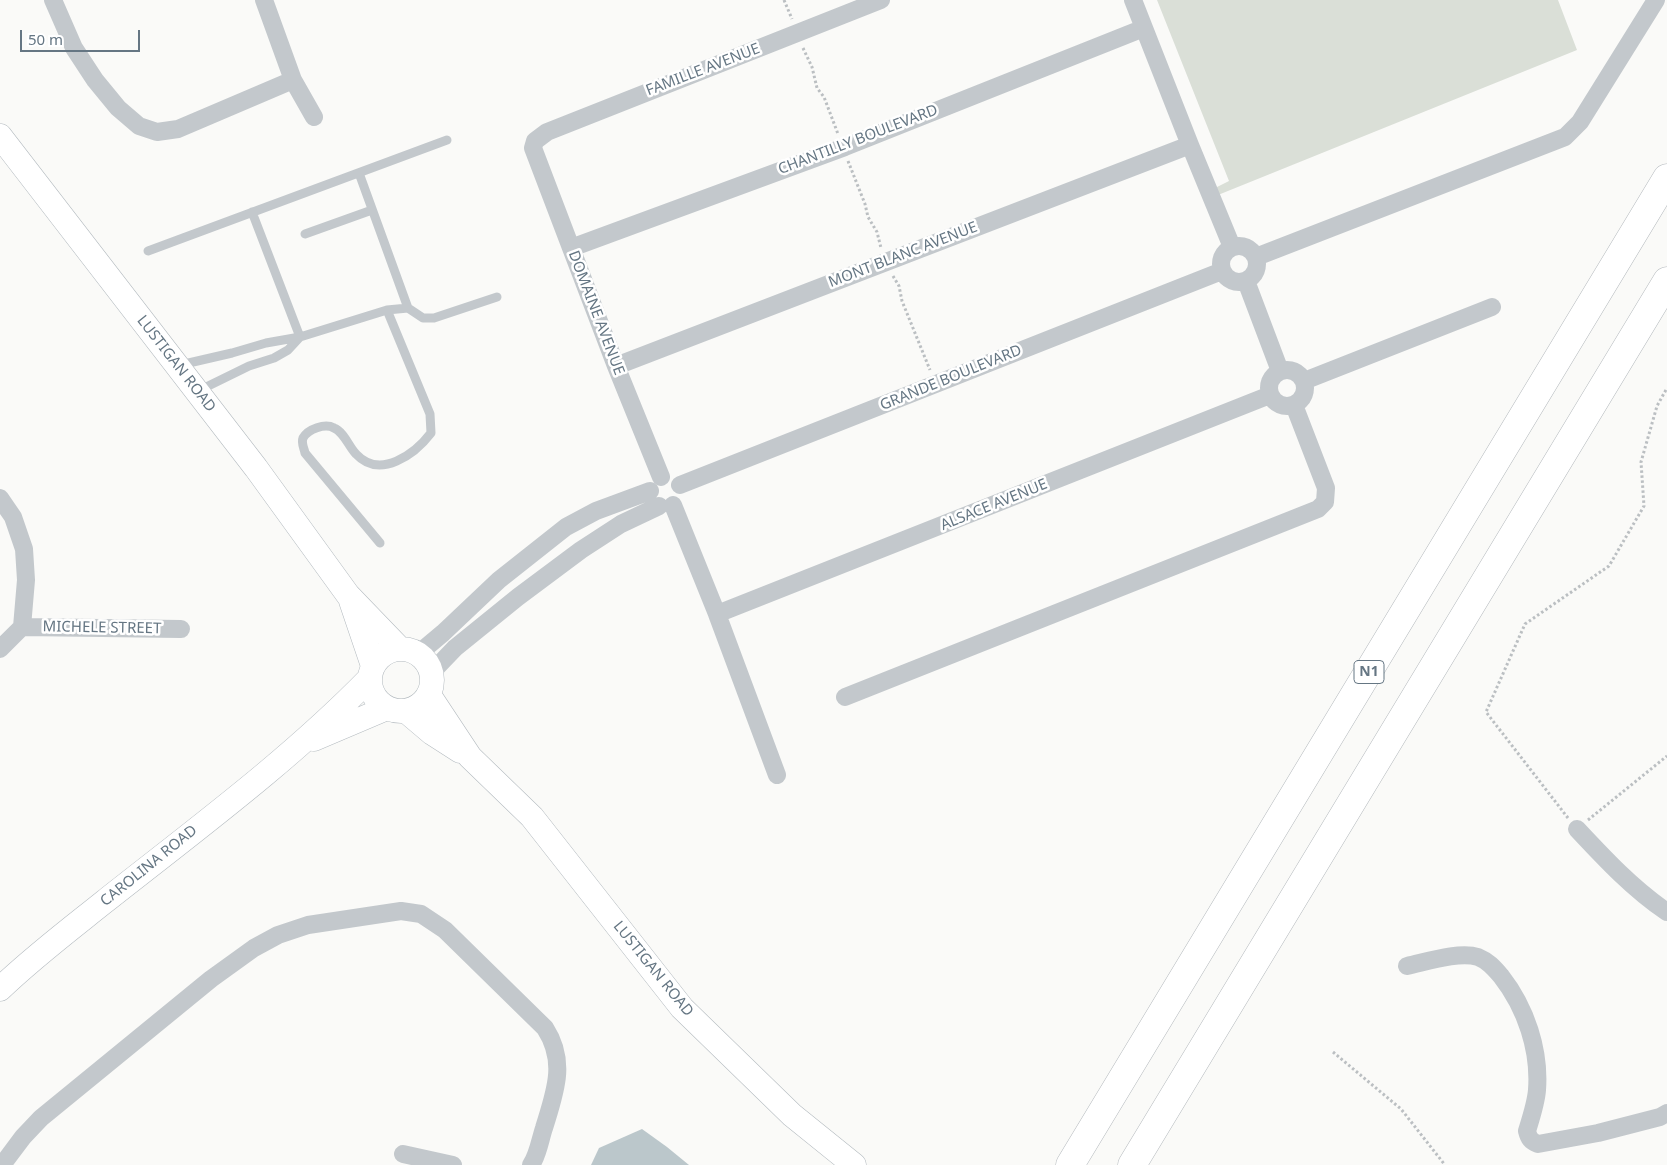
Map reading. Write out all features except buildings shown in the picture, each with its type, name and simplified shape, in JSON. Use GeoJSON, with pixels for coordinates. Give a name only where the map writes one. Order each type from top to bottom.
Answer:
{"type":"FeatureCollection","features":[{"type":"Feature","properties":{"kind":"highway","name":"N1"},"geometry":{"type":"LineString","coordinates":[[1070,1165],[1667,178]]}},
{"type":"Feature","properties":{"kind":"highway"},"geometry":{"type":"LineString","coordinates":[[1132,1165],[1667,281]]}},
{"type":"Feature","properties":{"kind":"street"},"geometry":{"type":"LineString","coordinates":[[53,0],[74,48],[95,80],[118,108],[139,126],[157,132],[178,129],[293,80]]}},
{"type":"Feature","properties":{"kind":"street"},"geometry":{"type":"LineString","coordinates":[[264,0],[293,80],[314,117]]}},
{"type":"Feature","properties":{"kind":"street","name":"FAMILLE AVENUE"},"geometry":{"type":"LineString","coordinates":[[533,148],[535,141],[546,132],[881,0]]}},
{"type":"Feature","properties":{"kind":"street"},"geometry":{"type":"LineString","coordinates":[[1133,0],[1232,247]]}},
{"type":"Feature","properties":{"kind":"street"},"geometry":{"type":"LineString","coordinates":[[1256,257],[1565,137],[1580,122],[1656,0]]}},
{"type":"Feature","properties":{"kind":"street","name":"CHANTILLY BOULEVARD"},"geometry":{"type":"LineString","coordinates":[[571,248],[843,147],[1144,28]]}},
{"type":"Feature","properties":{"kind":"street","name":"LUSTIGAN ROAD"},"geometry":{"type":"LineString","coordinates":[[0,136],[256,468],[348,595],[420,667],[445,721],[470,757],[532,818],[682,1008],[792,1115],[854,1165]]}},
{"type":"Feature","properties":{"kind":"street","name":"MONT BLANC AVENUE"},"geometry":{"type":"LineString","coordinates":[[616,366],[1190,145]]}},
{"type":"Feature","properties":{"kind":"street","name":"DOMAINE AVENUE"},"geometry":{"type":"LineString","coordinates":[[533,148],[616,366],[655,484]]}},
{"type":"Feature","properties":{"kind":"street"},"geometry":{"type":"LineString","coordinates":[[1241,246],[1250,250],[1256,257],[1257,266],[1253,275],[1246,281],[1236,282],[1228,278],[1222,271],[1221,262],[1224,253],[1232,247],[1241,246]]}},
{"type":"Feature","properties":{"kind":"street","name":"GRANDE BOULEVARD"},"geometry":{"type":"LineString","coordinates":[[680,486],[1222,271]]}},
{"type":"Feature","properties":{"kind":"street"},"geometry":{"type":"LineString","coordinates":[[1246,281],[1280,371]]}},
{"type":"Feature","properties":{"kind":"street"},"geometry":{"type":"LineString","coordinates":[[1304,381],[1492,307]]}},
{"type":"Feature","properties":{"kind":"street"},"geometry":{"type":"LineString","coordinates":[[1289,370],[1298,374],[1304,381],[1305,390],[1301,399],[1294,404],[1284,406],[1276,402],[1270,395],[1269,386],[1272,377],[1280,371],[1289,370]]}},
{"type":"Feature","properties":{"kind":"street","name":"ALSACE AVENUE"},"geometry":{"type":"LineString","coordinates":[[717,614],[1270,395]]}},
{"type":"Feature","properties":{"kind":"street"},"geometry":{"type":"LineString","coordinates":[[844,697],[1318,509],[1325,502],[1326,488],[1294,404]]}},
{"type":"Feature","properties":{"kind":"street"},"geometry":{"type":"LineString","coordinates":[[655,484],[571,524],[499,580],[443,633],[420,667],[423,703],[415,708],[396,710],[379,703],[370,687],[372,672],[378,659],[384,654],[420,667],[455,648],[586,547],[621,524],[679,500],[680,486],[673,478],[655,484]]}},
{"type":"Feature","properties":{"kind":"street"},"geometry":{"type":"LineString","coordinates":[[655,484],[652,500],[666,506],[717,614],[777,775]]}},
{"type":"Feature","properties":{"kind":"street"},"geometry":{"type":"LineString","coordinates":[[0,498],[13,517],[24,549],[26,580],[22,627],[0,650]]}},
{"type":"Feature","properties":{"kind":"street"},"geometry":{"type":"LineString","coordinates":[[571,524],[586,547]]}},
{"type":"Feature","properties":{"kind":"street"},"geometry":{"type":"LineString","coordinates":[[530,555],[546,576]]}},
{"type":"Feature","properties":{"kind":"street","name":"LUSTIGAN ROAD"},"geometry":{"type":"LineString","coordinates":[[348,595],[372,672]]}},
{"type":"Feature","properties":{"kind":"street","name":"MICHELE STREET"},"geometry":{"type":"LineString","coordinates":[[22,627],[181,629]]}},
{"type":"Feature","properties":{"kind":"street","name":"CAROLINA ROAD"},"geometry":{"type":"LineString","coordinates":[[0,989],[92,912],[299,746],[340,708],[372,672]]}},
{"type":"Feature","properties":{"kind":"street","name":"LUSTIGAN ROAD"},"geometry":{"type":"LineString","coordinates":[[396,710],[470,757]]}},
{"type":"Feature","properties":{"kind":"street","name":"CAROLINA ROAD"},"geometry":{"type":"LineString","coordinates":[[299,746],[396,710]]}},
{"type":"Feature","properties":{"kind":"street"},"geometry":{"type":"LineString","coordinates":[[1577,829],[1621,875],[1647,898],[1667,912]]}},
{"type":"Feature","properties":{"kind":"street"},"geometry":{"type":"LineString","coordinates":[[2,1165],[23,1137],[42,1118],[211,979],[254,948],[278,935],[308,926],[401,911],[421,914],[445,930],[545,1028],[552,1040],[558,1066],[557,1084],[531,1165]]}},
{"type":"Feature","properties":{"kind":"street"},"geometry":{"type":"LineString","coordinates":[[1407,966],[1460,956],[1471,956],[1491,964],[1506,982],[1523,1012],[1534,1048],[1537,1091],[1528,1131],[1528,1137],[1532,1142],[1538,1144],[1598,1133],[1660,1117],[1667,1113]]}},
{"type":"Feature","properties":{"kind":"street"},"geometry":{"type":"LineString","coordinates":[[403,1154],[453,1165]]}},
{"type":"Feature","properties":{"kind":"lane"},"geometry":{"type":"LineString","coordinates":[[148,251],[447,140]]}},
{"type":"Feature","properties":{"kind":"lane"},"geometry":{"type":"LineString","coordinates":[[359,172],[408,308],[423,318],[434,318],[498,297]]}},
{"type":"Feature","properties":{"kind":"lane"},"geometry":{"type":"LineString","coordinates":[[305,234],[372,210]]}},
{"type":"Feature","properties":{"kind":"lane"},"geometry":{"type":"LineString","coordinates":[[252,212],[300,337]]}},
{"type":"Feature","properties":{"kind":"lane"},"geometry":{"type":"LineString","coordinates":[[177,366],[266,343],[300,337],[387,310],[408,308]]}},
{"type":"Feature","properties":{"kind":"lane"},"geometry":{"type":"LineString","coordinates":[[380,543],[306,453],[303,446],[303,438],[309,432],[320,427],[330,426],[337,428],[356,454],[363,460],[378,465],[389,465],[409,454],[424,442],[431,433],[430,414],[387,310]]}},
{"type":"Feature","properties":{"kind":"lane"},"geometry":{"type":"LineString","coordinates":[[197,392],[249,366],[288,350],[300,337]]}},
{"type":"Feature","properties":{"kind":"path"},"geometry":{"type":"LineString","coordinates":[[784,0],[804,52],[812,67],[817,88],[824,97],[866,204],[868,217],[877,232],[880,245],[899,286],[902,301],[936,384]]}},
{"type":"Feature","properties":{"kind":"path"},"geometry":{"type":"LineString","coordinates":[[1667,388],[1657,406],[1641,462],[1644,506],[1609,566],[1525,624],[1486,712],[1577,829],[1667,756]]}},
{"type":"Feature","properties":{"kind":"path"},"geometry":{"type":"LineString","coordinates":[[1334,1052],[1400,1109],[1445,1165]]}},
{"type":"Feature","properties":{"kind":"shaded area"},"geometry":{"type":"Polygon","coordinates":[[[1157,0],[1558,0],[1577,50],[1218,195],[1215,188],[1229,181],[1157,0]]]}},
{"type":"Feature","properties":{"kind":"shaded area"},"geometry":{"type":"Polygon","coordinates":[[[642,1129],[689,1165],[591,1165],[599,1148],[642,1129]]]}}]}
